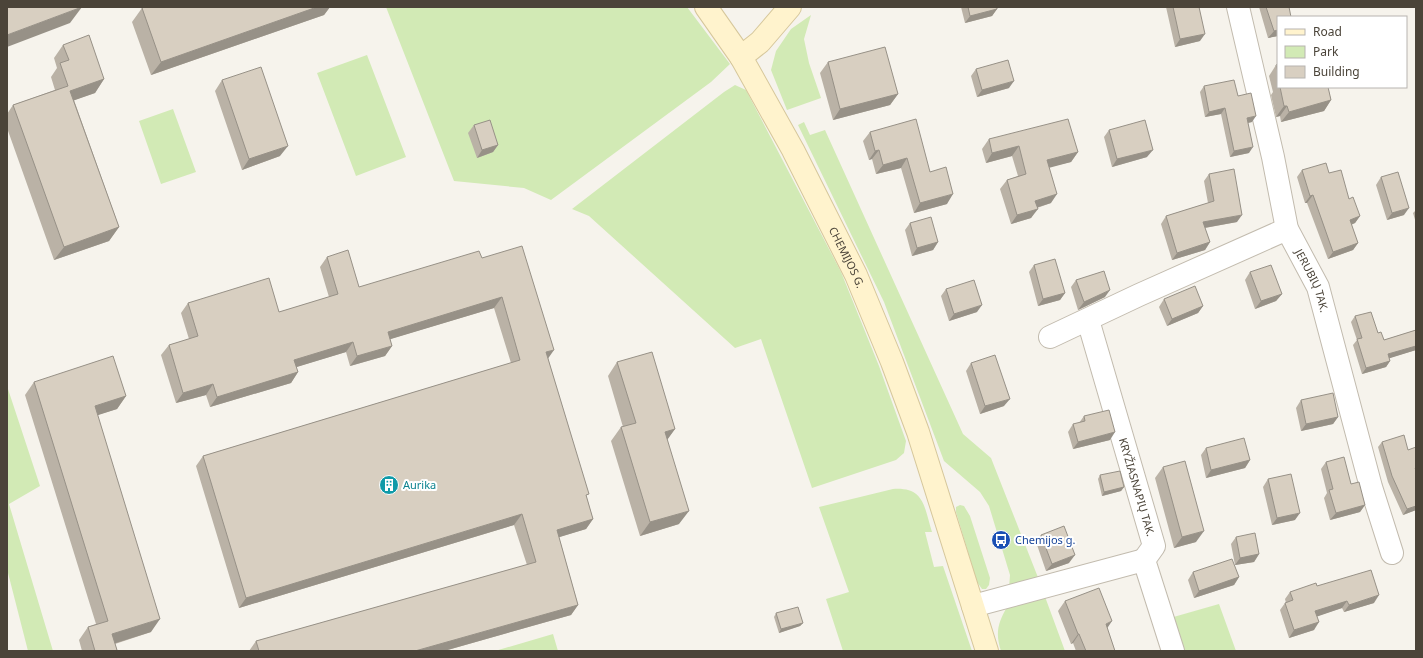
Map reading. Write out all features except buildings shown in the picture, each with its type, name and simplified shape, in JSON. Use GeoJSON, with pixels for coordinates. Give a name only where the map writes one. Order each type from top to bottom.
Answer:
{"type":"FeatureCollection","features":[{"type":"Feature","properties":{"kind":"main road","name":"CHEMIJOS G."},"geometry":{"type":"LineString","coordinates":[[706,7],[741,57],[793,150],[856,275],[892,362],[918,432],[987,651]]}},
{"type":"Feature","properties":{"kind":"main road"},"geometry":{"type":"LineString","coordinates":[[741,57],[760,42],[790,7]]}},
{"type":"Feature","properties":{"kind":"street","name":"JERUBIŲ TAK."},"geometry":{"type":"LineString","coordinates":[[1238,7],[1274,157],[1287,229],[1318,287],[1371,487],[1392,553]]}},
{"type":"Feature","properties":{"kind":"street"},"geometry":{"type":"LineString","coordinates":[[1050,337],[1138,295],[1287,229]]}},
{"type":"Feature","properties":{"kind":"street","name":"KRYŽIASNAPIŲ TAK."},"geometry":{"type":"LineString","coordinates":[[1088,320],[1154,546],[1144,560]]}},
{"type":"Feature","properties":{"kind":"street"},"geometry":{"type":"LineString","coordinates":[[972,606],[1144,560],[1173,651]]}},
{"type":"Feature","properties":{"kind":"green space"},"geometry":{"type":"Polygon","coordinates":[[[386,7],[687,7],[730,64],[711,82],[551,200],[524,188],[454,181],[386,7]]]}},
{"type":"Feature","properties":{"kind":"green space"},"geometry":{"type":"Polygon","coordinates":[[[811,15],[804,39],[809,63],[821,98],[787,110],[771,70],[776,51],[791,29],[811,15]]]}},
{"type":"Feature","properties":{"kind":"green space"},"geometry":{"type":"Polygon","coordinates":[[[367,55],[406,157],[356,176],[317,73],[367,55]]]}},
{"type":"Feature","properties":{"kind":"green space"},"geometry":{"type":"Polygon","coordinates":[[[735,85],[746,90],[841,272],[879,366],[906,441],[904,453],[896,460],[812,488],[761,339],[735,348],[589,216],[572,209],[735,85]]]}},
{"type":"Feature","properties":{"kind":"green space"},"geometry":{"type":"Polygon","coordinates":[[[173,109],[196,172],[161,184],[139,121],[173,109]]]}},
{"type":"Feature","properties":{"kind":"green space"},"geometry":{"type":"Polygon","coordinates":[[[804,122],[810,135],[825,130],[963,434],[991,458],[1039,580],[1009,588],[1010,575],[989,506],[980,492],[944,461],[884,302],[798,125],[804,122]]]}},
{"type":"Feature","properties":{"kind":"green space"},"geometry":{"type":"Polygon","coordinates":[[[7,386],[40,486],[9,504],[53,651],[28,651],[7,569],[7,386]]]}},
{"type":"Feature","properties":{"kind":"green space"},"geometry":{"type":"Polygon","coordinates":[[[893,489],[904,489],[911,491],[922,500],[932,532],[925,532],[934,567],[943,566],[972,651],[843,651],[826,599],[849,592],[819,507],[893,489]]]}},
{"type":"Feature","properties":{"kind":"green space"},"geometry":{"type":"Polygon","coordinates":[[[960,505],[964,506],[970,516],[990,578],[989,585],[986,589],[982,589],[977,582],[956,512],[956,507],[960,505]]]}},
{"type":"Feature","properties":{"kind":"green space"},"geometry":{"type":"Polygon","coordinates":[[[1044,594],[1065,651],[1001,651],[998,639],[998,628],[1007,607],[1044,594]]]}},
{"type":"Feature","properties":{"kind":"green space"},"geometry":{"type":"Polygon","coordinates":[[[1219,604],[1236,651],[1173,651],[1163,620],[1219,604]]]}},
{"type":"Feature","properties":{"kind":"green space"},"geometry":{"type":"Polygon","coordinates":[[[553,634],[558,651],[495,651],[553,634]]]}},
{"type":"Feature","properties":{"kind":"place","name":"Aurika"},"geometry":{"type":"Point","coordinates":[389,485]}},
{"type":"Feature","properties":{"kind":"place","name":"Chemijos g."},"geometry":{"type":"Point","coordinates":[1001,540]}}]}
